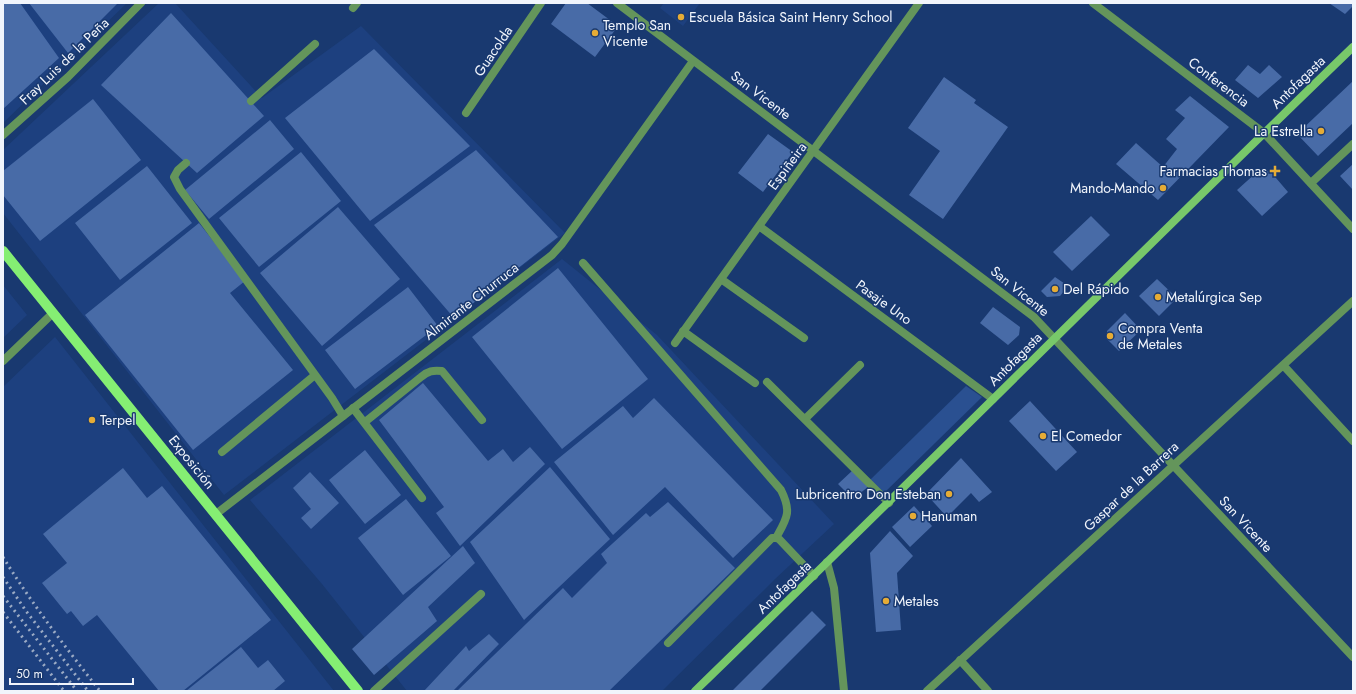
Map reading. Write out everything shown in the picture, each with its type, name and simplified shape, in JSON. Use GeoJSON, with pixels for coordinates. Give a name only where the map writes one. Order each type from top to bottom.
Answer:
{"type":"FeatureCollection","features":[{"type":"Feature","properties":{"kind":"main road","name":"Antofagasta"},"geometry":{"type":"LineString","coordinates":[[696,691],[1264,132],[1353,47]]}},
{"type":"Feature","properties":{"kind":"main road","name":"Exposición"},"geometry":{"type":"LineString","coordinates":[[3,251],[358,691]]}},
{"type":"Feature","properties":{"kind":"street","name":"Fray Luis de la Peña"},"geometry":{"type":"LineString","coordinates":[[3,135],[72,73],[141,3]]}},
{"type":"Feature","properties":{"kind":"street","name":"Guacolda"},"geometry":{"type":"LineString","coordinates":[[466,113],[541,3]]}},
{"type":"Feature","properties":{"kind":"street","name":"San Vicente"},"geometry":{"type":"LineString","coordinates":[[617,3],[1026,310],[1353,657]]}},
{"type":"Feature","properties":{"kind":"street","name":"Espiñeira"},"geometry":{"type":"LineString","coordinates":[[675,343],[919,3]]}},
{"type":"Feature","properties":{"kind":"street","name":"Conferencia"},"geometry":{"type":"LineString","coordinates":[[1093,3],[1264,132],[1352,225]]}},
{"type":"Feature","properties":{"kind":"street"},"geometry":{"type":"LineString","coordinates":[[251,102],[314,44]]}},
{"type":"Feature","properties":{"kind":"street","name":"Almirante Churruca"},"geometry":{"type":"LineString","coordinates":[[216,514],[552,255],[562,244],[693,61]]}},
{"type":"Feature","properties":{"kind":"street"},"geometry":{"type":"LineString","coordinates":[[1311,183],[1353,144]]}},
{"type":"Feature","properties":{"kind":"street"},"geometry":{"type":"LineString","coordinates":[[186,163],[178,170],[174,177],[180,189],[343,416]]}},
{"type":"Feature","properties":{"kind":"street","name":"Pasaje Uno"},"geometry":{"type":"LineString","coordinates":[[759,226],[993,399]]}},
{"type":"Feature","properties":{"kind":"street"},"geometry":{"type":"LineString","coordinates":[[583,263],[781,490],[788,508],[785,521],[776,538]]}},
{"type":"Feature","properties":{"kind":"street"},"geometry":{"type":"LineString","coordinates":[[721,278],[804,338]]}},
{"type":"Feature","properties":{"kind":"street","name":"Gaspar de la Barrera"},"geometry":{"type":"LineString","coordinates":[[927,691],[1353,300]]}},
{"type":"Feature","properties":{"kind":"street"},"geometry":{"type":"LineString","coordinates":[[3,361],[53,313]]}},
{"type":"Feature","properties":{"kind":"street"},"geometry":{"type":"LineString","coordinates":[[683,331],[755,383]]}},
{"type":"Feature","properties":{"kind":"street"},"geometry":{"type":"LineString","coordinates":[[805,419],[860,365]]}},
{"type":"Feature","properties":{"kind":"street"},"geometry":{"type":"LineString","coordinates":[[1283,365],[1353,441]]}},
{"type":"Feature","properties":{"kind":"street"},"geometry":{"type":"LineString","coordinates":[[365,422],[421,377],[433,370],[442,371],[482,420]]}},
{"type":"Feature","properties":{"kind":"street"},"geometry":{"type":"LineString","coordinates":[[222,452],[315,375]]}},
{"type":"Feature","properties":{"kind":"street"},"geometry":{"type":"LineString","coordinates":[[767,382],[889,502]]}},
{"type":"Feature","properties":{"kind":"street"},"geometry":{"type":"LineString","coordinates":[[353,408],[422,498]]}},
{"type":"Feature","properties":{"kind":"street"},"geometry":{"type":"LineString","coordinates":[[668,643],[768,540],[772,538],[779,539],[814,576]]}},
{"type":"Feature","properties":{"kind":"street"},"geometry":{"type":"LineString","coordinates":[[827,562],[834,588],[844,691]]}},
{"type":"Feature","properties":{"kind":"street"},"geometry":{"type":"LineString","coordinates":[[374,691],[481,594]]}},
{"type":"Feature","properties":{"kind":"street"},"geometry":{"type":"LineString","coordinates":[[960,660],[988,691]]}},
{"type":"Feature","properties":{"kind":"shaded area"},"geometry":{"type":"Polygon","coordinates":[[[3,3],[127,3],[3,123],[3,3]]]}},
{"type":"Feature","properties":{"kind":"shaded area"},"geometry":{"type":"Polygon","coordinates":[[[159,3],[175,3],[262,98],[361,26],[565,233],[224,495],[3,213],[3,150],[159,3]]]}},
{"type":"Feature","properties":{"kind":"shaded area","name":"Escuela Básica Saint Henry School"},"geometry":{"type":"Polygon","coordinates":[[[664,3],[700,3],[683,26],[660,8],[664,3]]]}},
{"type":"Feature","properties":{"kind":"shaded area"},"geometry":{"type":"Polygon","coordinates":[[[562,259],[657,335],[834,524],[775,579],[662,691],[407,691],[322,584],[250,500],[562,259]]]}},
{"type":"Feature","properties":{"kind":"shaded area"},"geometry":{"type":"Polygon","coordinates":[[[3,285],[27,315],[3,338],[3,285]]]}},
{"type":"Feature","properties":{"kind":"shaded area"},"geometry":{"type":"Polygon","coordinates":[[[55,337],[334,691],[3,691],[3,387],[55,337]]]}},
{"type":"Feature","properties":{"kind":"shaded area"},"geometry":{"type":"Polygon","coordinates":[[[966,386],[982,397],[883,494],[870,480],[966,386]]]}},
{"type":"Feature","properties":{"kind":"building"},"geometry":{"type":"Polygon","coordinates":[[[3,3],[20,3],[59,58],[3,109],[3,3]]]}},
{"type":"Feature","properties":{"kind":"building"},"geometry":{"type":"Polygon","coordinates":[[[29,3],[118,3],[68,53],[29,3]]]}},
{"type":"Feature","properties":{"kind":"building"},"geometry":{"type":"Polygon","coordinates":[[[566,3],[587,3],[618,26],[595,57],[551,24],[566,3]]]}},
{"type":"Feature","properties":{"kind":"building"},"geometry":{"type":"Polygon","coordinates":[[[1329,3],[1353,3],[1353,6],[1345,14],[1329,3]]]}},
{"type":"Feature","properties":{"kind":"building"},"geometry":{"type":"Polygon","coordinates":[[[171,13],[264,116],[197,173],[101,85],[171,13]]]}},
{"type":"Feature","properties":{"kind":"building"},"geometry":{"type":"Polygon","coordinates":[[[374,49],[470,146],[370,221],[285,118],[374,49]]]}},
{"type":"Feature","properties":{"kind":"building"},"geometry":{"type":"Polygon","coordinates":[[[1248,65],[1260,74],[1269,65],[1282,77],[1258,98],[1235,80],[1248,65]]]}},
{"type":"Feature","properties":{"kind":"building"},"geometry":{"type":"Polygon","coordinates":[[[944,77],[976,100],[974,103],[1008,127],[943,219],[909,195],[940,151],[908,128],[944,77]]]}},
{"type":"Feature","properties":{"kind":"building"},"geometry":{"type":"Polygon","coordinates":[[[1353,81],[1353,123],[1318,156],[1297,134],[1353,81]]]}},
{"type":"Feature","properties":{"kind":"building"},"geometry":{"type":"Polygon","coordinates":[[[1190,96],[1229,127],[1158,200],[1116,164],[1136,143],[1163,167],[1177,149],[1166,139],[1185,118],[1175,110],[1190,96]]]}},
{"type":"Feature","properties":{"kind":"building"},"geometry":{"type":"Polygon","coordinates":[[[93,99],[141,160],[40,241],[3,195],[3,171],[93,99]]]}},
{"type":"Feature","properties":{"kind":"building"},"geometry":{"type":"Polygon","coordinates":[[[270,120],[294,149],[209,219],[185,190],[270,120]]]}},
{"type":"Feature","properties":{"kind":"building"},"geometry":{"type":"Polygon","coordinates":[[[768,134],[793,152],[763,192],[738,173],[768,134]]]}},
{"type":"Feature","properties":{"kind":"building"},"geometry":{"type":"Polygon","coordinates":[[[476,150],[558,237],[454,318],[374,225],[476,150]]]}},
{"type":"Feature","properties":{"kind":"building"},"geometry":{"type":"Polygon","coordinates":[[[301,152],[341,201],[259,267],[219,218],[301,152]]]}},
{"type":"Feature","properties":{"kind":"building"},"geometry":{"type":"Polygon","coordinates":[[[1353,164],[1353,190],[1340,176],[1353,164]]]}},
{"type":"Feature","properties":{"kind":"building"},"geometry":{"type":"Polygon","coordinates":[[[147,166],[192,223],[120,280],[75,223],[147,166]]]}},
{"type":"Feature","properties":{"kind":"building"},"geometry":{"type":"Polygon","coordinates":[[[1270,171],[1288,192],[1262,216],[1237,190],[1257,172],[1270,171]]]}},
{"type":"Feature","properties":{"kind":"building"},"geometry":{"type":"Polygon","coordinates":[[[338,207],[400,279],[322,346],[260,273],[338,207]]]}},
{"type":"Feature","properties":{"kind":"building"},"geometry":{"type":"Polygon","coordinates":[[[1091,216],[1110,235],[1072,271],[1053,252],[1091,216]]]}},
{"type":"Feature","properties":{"kind":"building"},"geometry":{"type":"Polygon","coordinates":[[[199,223],[245,281],[230,293],[293,370],[193,450],[85,315],[199,223]]]}},
{"type":"Feature","properties":{"kind":"building"},"geometry":{"type":"Polygon","coordinates":[[[558,268],[648,379],[562,449],[472,337],[558,268]]]}},
{"type":"Feature","properties":{"kind":"building","name":"Del Rápido"},"geometry":{"type":"Polygon","coordinates":[[[1055,277],[1068,286],[1060,296],[1047,297],[1041,291],[1055,277]]]}},
{"type":"Feature","properties":{"kind":"building","name":"Metalúrgica Sep"},"geometry":{"type":"Polygon","coordinates":[[[1157,279],[1177,298],[1159,316],[1139,296],[1157,279]]]}},
{"type":"Feature","properties":{"kind":"building"},"geometry":{"type":"Polygon","coordinates":[[[408,287],[438,326],[355,389],[325,350],[408,287]]]}},
{"type":"Feature","properties":{"kind":"building"},"geometry":{"type":"Polygon","coordinates":[[[993,307],[1020,327],[1019,335],[1008,345],[980,323],[993,307]]]}},
{"type":"Feature","properties":{"kind":"building"},"geometry":{"type":"Polygon","coordinates":[[[1125,313],[1141,330],[1119,351],[1107,339],[1107,331],[1125,313]]]}},
{"type":"Feature","properties":{"kind":"building"},"geometry":{"type":"Polygon","coordinates":[[[423,383],[488,461],[503,449],[513,462],[530,447],[545,464],[460,546],[436,513],[444,507],[379,420],[423,383]]]}},
{"type":"Feature","properties":{"kind":"building"},"geometry":{"type":"Polygon","coordinates":[[[654,398],[773,520],[733,558],[665,487],[613,535],[554,462],[623,406],[633,418],[654,398]]]}},
{"type":"Feature","properties":{"kind":"building","name":"El Comedor"},"geometry":{"type":"Polygon","coordinates":[[[1030,401],[1077,452],[1056,471],[1009,421],[1030,401]]]}},
{"type":"Feature","properties":{"kind":"building"},"geometry":{"type":"Polygon","coordinates":[[[365,450],[401,495],[365,524],[329,480],[365,450]]]}},
{"type":"Feature","properties":{"kind":"building"},"geometry":{"type":"Polygon","coordinates":[[[961,458],[992,492],[979,502],[971,493],[947,517],[926,494],[961,458]]]}},
{"type":"Feature","properties":{"kind":"building"},"geometry":{"type":"Polygon","coordinates":[[[550,467],[610,539],[524,620],[470,542],[550,467]]]}},
{"type":"Feature","properties":{"kind":"building"},"geometry":{"type":"Polygon","coordinates":[[[123,468],[147,498],[162,486],[271,620],[183,691],[159,691],[97,615],[83,626],[71,611],[67,614],[42,583],[67,563],[43,534],[123,468]]]}},
{"type":"Feature","properties":{"kind":"building"},"geometry":{"type":"Polygon","coordinates":[[[853,470],[869,486],[853,499],[838,484],[853,470]]]}},
{"type":"Feature","properties":{"kind":"building"},"geometry":{"type":"Polygon","coordinates":[[[310,472],[339,503],[311,529],[301,518],[311,509],[293,488],[310,472]]]}},
{"type":"Feature","properties":{"kind":"building"},"geometry":{"type":"Polygon","coordinates":[[[406,499],[451,556],[403,595],[358,538],[406,499]]]}},
{"type":"Feature","properties":{"kind":"building"},"geometry":{"type":"Polygon","coordinates":[[[668,502],[735,568],[609,691],[457,691],[563,588],[572,598],[607,563],[601,554],[646,513],[650,517],[668,502]]]}},
{"type":"Feature","properties":{"kind":"building","name":"Hanuman"},"geometry":{"type":"Polygon","coordinates":[[[914,506],[932,526],[910,547],[892,527],[914,506]]]}},
{"type":"Feature","properties":{"kind":"building","name":"Metales"},"geometry":{"type":"Polygon","coordinates":[[[890,531],[913,556],[897,573],[901,630],[876,632],[870,553],[890,531]]]}},
{"type":"Feature","properties":{"kind":"building"},"geometry":{"type":"Polygon","coordinates":[[[463,546],[475,563],[428,607],[437,621],[374,675],[352,649],[463,546]]]}},
{"type":"Feature","properties":{"kind":"building"},"geometry":{"type":"Polygon","coordinates":[[[812,611],[826,625],[760,691],[732,691],[812,611]]]}},
{"type":"Feature","properties":{"kind":"building"},"geometry":{"type":"Polygon","coordinates":[[[489,634],[499,644],[453,691],[424,691],[466,646],[469,651],[489,634]]]}},
{"type":"Feature","properties":{"kind":"building"},"geometry":{"type":"Polygon","coordinates":[[[241,647],[258,668],[268,660],[285,681],[273,691],[186,691],[241,647]]]}},
{"type":"Feature","properties":{"kind":"railway"},"geometry":{"type":"LineString","coordinates":[[3,557],[37,609],[100,691]]}},
{"type":"Feature","properties":{"kind":"railway"},"geometry":{"type":"LineString","coordinates":[[3,577],[26,611],[88,691]]}},
{"type":"Feature","properties":{"kind":"railway"},"geometry":{"type":"LineString","coordinates":[[3,596],[77,691]]}},
{"type":"Feature","properties":{"kind":"railway"},"geometry":{"type":"LineString","coordinates":[[3,612],[64,691]]}},
{"type":"Feature","properties":{"kind":"place","name":"Escuela Básica Saint Henry School"},"geometry":{"type":"Point","coordinates":[681,17]}},
{"type":"Feature","properties":{"kind":"place","name":"Templo San Vicente"},"geometry":{"type":"Point","coordinates":[595,33]}},
{"type":"Feature","properties":{"kind":"place","name":"La Estrella"},"geometry":{"type":"Point","coordinates":[1321,131]}},
{"type":"Feature","properties":{"kind":"place","name":"Farmacias Thomas"},"geometry":{"type":"Point","coordinates":[1275,171]}},
{"type":"Feature","properties":{"kind":"place","name":"Mando-Mando"},"geometry":{"type":"Point","coordinates":[1163,188]}},
{"type":"Feature","properties":{"kind":"place","name":"Del Rápido"},"geometry":{"type":"Point","coordinates":[1055,289]}},
{"type":"Feature","properties":{"kind":"place","name":"Metalúrgica Sep"},"geometry":{"type":"Point","coordinates":[1158,297]}},
{"type":"Feature","properties":{"kind":"place","name":"Compra Venta de Metales"},"geometry":{"type":"Point","coordinates":[1110,336]}},
{"type":"Feature","properties":{"kind":"place","name":"Terpel"},"geometry":{"type":"Point","coordinates":[92,420]}},
{"type":"Feature","properties":{"kind":"place","name":"El Comedor"},"geometry":{"type":"Point","coordinates":[1043,436]}},
{"type":"Feature","properties":{"kind":"place","name":"Lubricentro Don Esteban"},"geometry":{"type":"Point","coordinates":[949,494]}},
{"type":"Feature","properties":{"kind":"place","name":"Hanuman"},"geometry":{"type":"Point","coordinates":[913,516]}},
{"type":"Feature","properties":{"kind":"place","name":"Metales"},"geometry":{"type":"Point","coordinates":[886,601]}}]}
